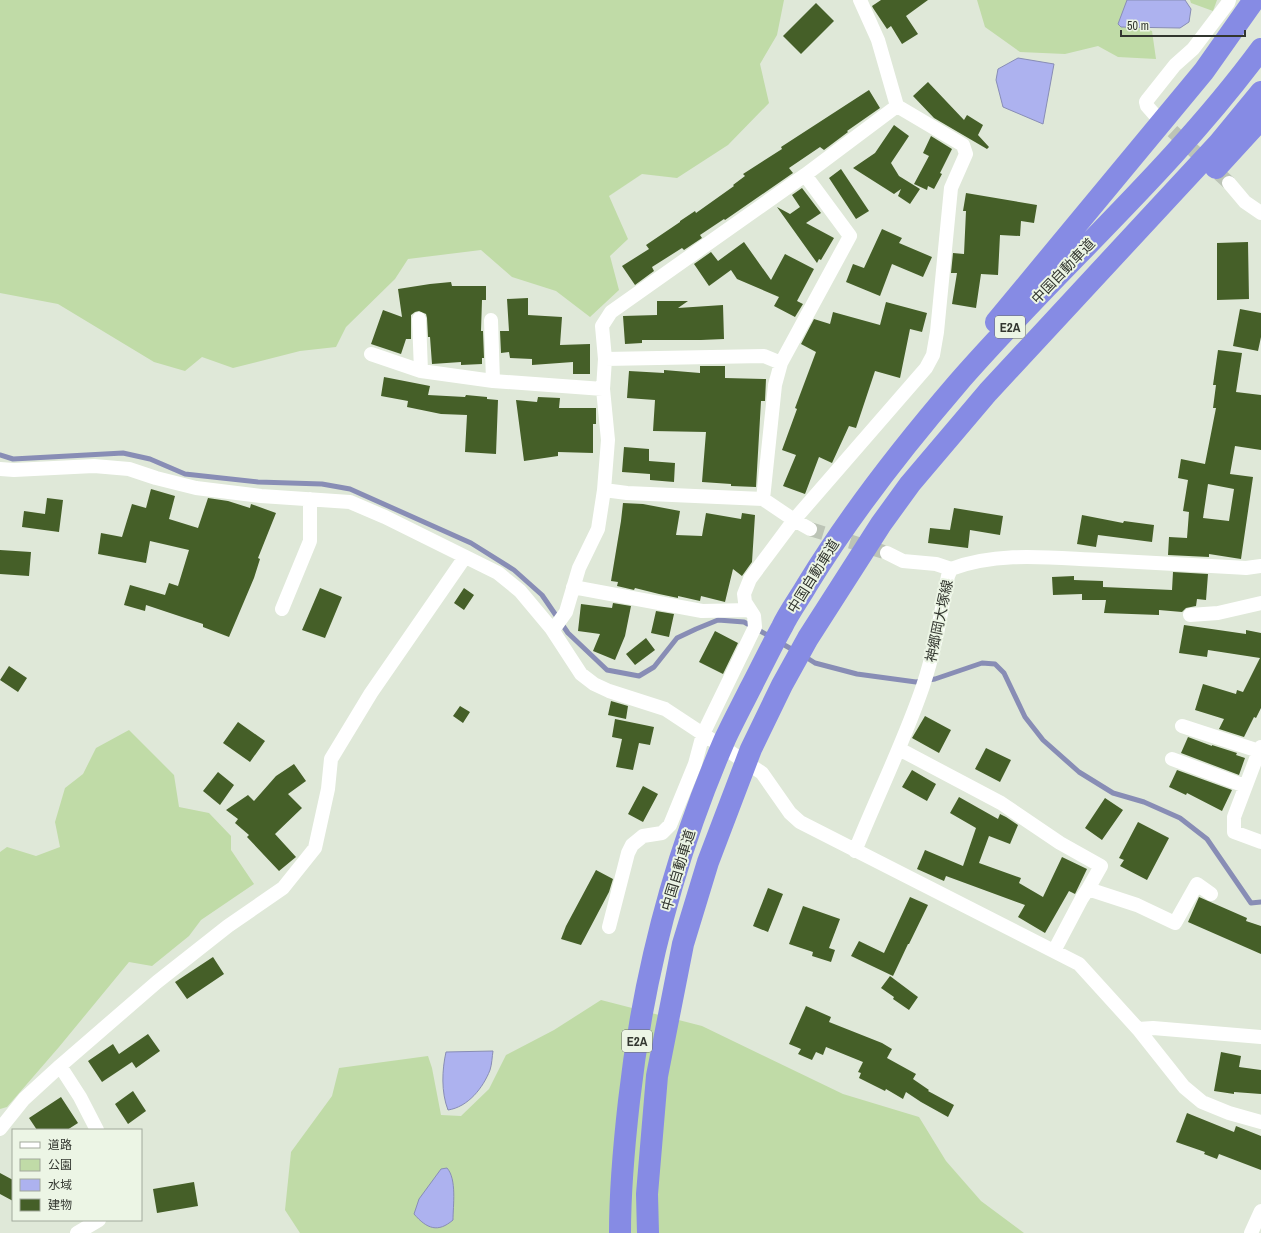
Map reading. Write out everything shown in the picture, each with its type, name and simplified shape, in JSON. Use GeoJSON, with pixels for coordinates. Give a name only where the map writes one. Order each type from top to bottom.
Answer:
{"type":"FeatureCollection","features":[{"type":"Feature","properties":{"kind":"highway"},"geometry":{"type":"LineString","coordinates":[[862,501],[928,405],[1204,71],[1254,0]]}},
{"type":"Feature","properties":{"kind":"highway","name":"中国自動車道"},"geometry":{"type":"LineString","coordinates":[[620,1233],[620,1196],[632,1070],[643,1007],[668,897],[701,800],[726,737],[782,625],[862,501],[892,462],[959,382],[1013,323],[1159,171],[1218,103],[1261,49]]}},
{"type":"Feature","properties":{"kind":"highway","name":"中国自動車道"},"geometry":{"type":"LineString","coordinates":[[648,1233],[648,1194],[657,1076],[683,944],[708,862],[751,749],[782,685],[808,638],[881,524],[910,484],[988,392],[1219,143],[1261,92]]}},
{"type":"Feature","properties":{"kind":"highway"},"geometry":{"type":"LineString","coordinates":[[1086,287],[1179,209],[1261,119]]}},
{"type":"Feature","properties":{"kind":"street"},"geometry":{"type":"LineString","coordinates":[[609,927],[628,853],[632,845],[643,836],[662,833],[670,825],[695,764],[703,734],[755,627],[754,616],[745,602],[744,594],[750,579],[794,520],[926,368],[933,355],[937,332],[951,188],[966,154],[963,145],[897,106],[878,40],[860,0]]}},
{"type":"Feature","properties":{"kind":"street"},"geometry":{"type":"LineString","coordinates":[[1154,114],[1147,106],[1146,102],[1175,65],[1193,49],[1229,0]]}},
{"type":"Feature","properties":{"kind":"street"},"geometry":{"type":"LineString","coordinates":[[554,627],[566,612],[579,568],[598,529],[604,490],[608,440],[603,389],[605,359],[602,326],[611,312],[805,175],[897,106]]}},
{"type":"Feature","properties":{"kind":"street"},"geometry":{"type":"LineString","coordinates":[[763,499],[775,385],[782,363],[850,236],[805,175]]}},
{"type":"Feature","properties":{"kind":"street"},"geometry":{"type":"LineString","coordinates":[[1229,183],[1245,202],[1261,213]]}},
{"type":"Feature","properties":{"kind":"street"},"geometry":{"type":"LineString","coordinates":[[419,319],[421,371]]}},
{"type":"Feature","properties":{"kind":"street"},"geometry":{"type":"LineString","coordinates":[[491,320],[493,381]]}},
{"type":"Feature","properties":{"kind":"street"},"geometry":{"type":"LineString","coordinates":[[371,354],[421,371],[493,381],[603,389]]}},
{"type":"Feature","properties":{"kind":"street"},"geometry":{"type":"LineString","coordinates":[[605,359],[764,356],[782,363]]}},
{"type":"Feature","properties":{"kind":"street"},"geometry":{"type":"LineString","coordinates":[[0,469],[14,470],[94,466],[122,468],[196,488],[261,496],[350,502],[498,573],[520,591],[554,627],[581,674],[594,684],[609,691],[665,709],[703,734],[762,774],[790,813],[800,822],[1079,964],[1138,1029],[1184,1087],[1202,1102],[1229,1113],[1261,1122]]}},
{"type":"Feature","properties":{"kind":"street"},"geometry":{"type":"LineString","coordinates":[[604,490],[627,493],[763,499],[794,520],[810,528]]}},
{"type":"Feature","properties":{"kind":"street"},"geometry":{"type":"LineString","coordinates":[[282,609],[310,541],[310,499]]}},
{"type":"Feature","properties":{"kind":"street"},"geometry":{"type":"LineString","coordinates":[[887,553],[903,561],[936,564],[951,569]]}},
{"type":"Feature","properties":{"kind":"street"},"geometry":{"type":"LineString","coordinates":[[0,1129],[24,1099],[157,982],[228,926],[283,888],[315,848],[328,789],[331,759],[371,693],[465,557]]}},
{"type":"Feature","properties":{"kind":"street","name":"神郷岡大塚線"},"geometry":{"type":"LineString","coordinates":[[855,851],[899,750],[925,682],[933,652],[948,576],[951,569],[964,564],[996,558],[1031,557],[1246,568],[1261,566]]}},
{"type":"Feature","properties":{"kind":"street"},"geometry":{"type":"LineString","coordinates":[[573,587],[702,611],[750,610]]}},
{"type":"Feature","properties":{"kind":"street"},"geometry":{"type":"LineString","coordinates":[[1190,615],[1218,613],[1261,603]]}},
{"type":"Feature","properties":{"kind":"street"},"geometry":{"type":"LineString","coordinates":[[1182,726],[1260,749],[1234,817],[1234,832],[1261,842]]}},
{"type":"Feature","properties":{"kind":"street"},"geometry":{"type":"LineString","coordinates":[[899,750],[1001,803],[1060,843],[1101,866],[1054,951]]}},
{"type":"Feature","properties":{"kind":"street"},"geometry":{"type":"LineString","coordinates":[[1172,759],[1245,786]]}},
{"type":"Feature","properties":{"kind":"street"},"geometry":{"type":"LineString","coordinates":[[1088,889],[1137,905],[1175,923],[1197,884],[1211,894]]}},
{"type":"Feature","properties":{"kind":"street"},"geometry":{"type":"LineString","coordinates":[[1138,1029],[1153,1028],[1261,1037]]}},
{"type":"Feature","properties":{"kind":"street"},"geometry":{"type":"LineString","coordinates":[[60,1066],[80,1097],[96,1129]]}},
{"type":"Feature","properties":{"kind":"street"},"geometry":{"type":"LineString","coordinates":[[1251,1233],[1261,1212]]}},
{"type":"Feature","properties":{"kind":"street"},"geometry":{"type":"LineString","coordinates":[[77,1233],[97,1221]]}},
{"type":"Feature","properties":{"kind":"green space"},"geometry":{"type":"Polygon","coordinates":[[[0,0],[784,0],[777,35],[760,64],[769,103],[728,145],[677,178],[642,174],[609,196],[628,239],[610,256],[619,290],[590,317],[556,291],[512,277],[481,250],[408,259],[395,279],[346,327],[336,347],[300,351],[233,368],[202,357],[185,371],[154,362],[58,304],[0,293],[0,0]]]}},
{"type":"Feature","properties":{"kind":"green space"},"geometry":{"type":"Polygon","coordinates":[[[977,0],[1129,0],[1134,26],[1152,31],[1156,59],[1118,57],[1098,46],[1065,54],[1020,52],[985,27],[977,0]]]}},
{"type":"Feature","properties":{"kind":"green space"},"geometry":{"type":"Polygon","coordinates":[[[1190,0],[1217,0],[1213,11],[1191,3],[1190,0]]]}},
{"type":"Feature","properties":{"kind":"green space"},"geometry":{"type":"Polygon","coordinates":[[[129,730],[174,775],[179,807],[209,813],[231,836],[231,850],[254,884],[201,920],[189,936],[152,966],[129,962],[7,1107],[0,1109],[0,852],[7,847],[36,856],[60,847],[55,822],[65,788],[83,774],[96,748],[129,730]]]}},
{"type":"Feature","properties":{"kind":"green space"},"geometry":{"type":"Polygon","coordinates":[[[601,1000],[702,1026],[843,1094],[919,1117],[946,1161],[981,1201],[1024,1233],[300,1233],[285,1210],[291,1152],[332,1096],[339,1068],[428,1056],[432,1068],[441,1115],[461,1116],[489,1089],[506,1055],[554,1030],[601,1000]]]}},
{"type":"Feature","properties":{"kind":"water"},"geometry":{"type":"Polygon","coordinates":[[[1127,0],[1185,0],[1191,9],[1189,22],[1180,28],[1121,27],[1118,24],[1127,0]]]}},
{"type":"Feature","properties":{"kind":"water"},"geometry":{"type":"Polygon","coordinates":[[[1018,58],[1054,64],[1043,124],[1003,107],[996,80],[998,69],[1018,58]]]}},
{"type":"Feature","properties":{"kind":"water"},"geometry":{"type":"Polygon","coordinates":[[[493,1051],[490,1070],[479,1090],[462,1105],[448,1110],[444,1096],[443,1081],[446,1052],[493,1051]]]}},
{"type":"Feature","properties":{"kind":"water"},"geometry":{"type":"Polygon","coordinates":[[[447,1168],[452,1179],[453,1186],[453,1220],[442,1227],[433,1228],[423,1223],[414,1214],[419,1199],[441,1169],[447,1168]]]}},
{"type":"Feature","properties":{"kind":"building"},"geometry":{"type":"Polygon","coordinates":[[[881,0],[928,0],[906,16],[918,34],[902,44],[891,26],[887,29],[872,6],[881,0]]]}},
{"type":"Feature","properties":{"kind":"building"},"geometry":{"type":"Polygon","coordinates":[[[816,3],[834,21],[801,54],[783,36],[816,3]]]}},
{"type":"Feature","properties":{"kind":"building"},"geometry":{"type":"Polygon","coordinates":[[[928,82],[964,120],[967,115],[983,125],[978,135],[989,147],[987,149],[934,118],[913,96],[928,82]]]}},
{"type":"Feature","properties":{"kind":"building"},"geometry":{"type":"Polygon","coordinates":[[[869,90],[880,108],[847,131],[848,132],[824,150],[820,147],[789,168],[793,173],[725,220],[724,219],[700,235],[702,238],[684,250],[682,248],[652,267],[654,271],[635,285],[622,266],[649,249],[646,245],[695,211],[696,213],[734,186],[733,185],[745,176],[743,174],[782,149],[781,147],[869,90]]]}},
{"type":"Feature","properties":{"kind":"building"},"geometry":{"type":"Polygon","coordinates":[[[894,125],[909,136],[891,163],[899,176],[920,189],[910,204],[898,196],[901,189],[894,194],[853,168],[875,153],[894,125]]]}},
{"type":"Feature","properties":{"kind":"building"},"geometry":{"type":"Polygon","coordinates":[[[931,136],[952,149],[934,189],[928,186],[927,190],[914,184],[929,156],[923,153],[931,136]]]}},
{"type":"Feature","properties":{"kind":"building"},"geometry":{"type":"Polygon","coordinates":[[[841,169],[869,211],[856,219],[829,178],[841,169]]]}},
{"type":"Feature","properties":{"kind":"building"},"geometry":{"type":"Polygon","coordinates":[[[802,188],[821,213],[806,223],[834,238],[821,260],[819,259],[817,263],[777,207],[790,214],[800,207],[792,195],[802,188]]]}},
{"type":"Feature","properties":{"kind":"building"},"geometry":{"type":"Polygon","coordinates":[[[966,193],[1037,205],[1034,223],[1021,221],[1020,236],[1000,235],[998,275],[981,274],[976,308],[952,304],[957,273],[951,273],[953,253],[964,254],[966,211],[963,211],[966,193]]]}},
{"type":"Feature","properties":{"kind":"building"},"geometry":{"type":"Polygon","coordinates":[[[882,229],[902,238],[899,243],[932,257],[923,277],[892,264],[880,296],[846,282],[853,264],[864,268],[882,229]]]}},
{"type":"Feature","properties":{"kind":"building"},"geometry":{"type":"Polygon","coordinates":[[[744,242],[771,280],[785,254],[814,269],[797,301],[803,304],[795,317],[774,306],[779,297],[737,279],[731,270],[709,286],[694,264],[711,252],[718,261],[744,242]]]}},
{"type":"Feature","properties":{"kind":"building"},"geometry":{"type":"Polygon","coordinates":[[[1248,242],[1249,299],[1217,300],[1217,243],[1248,242]]]}},
{"type":"Feature","properties":{"kind":"building"},"geometry":{"type":"Polygon","coordinates":[[[451,282],[452,286],[486,286],[486,300],[482,300],[481,331],[483,331],[484,358],[482,358],[482,364],[461,365],[461,362],[432,364],[427,318],[426,314],[419,311],[411,315],[411,339],[406,339],[401,354],[371,344],[383,310],[402,317],[398,289],[451,282]]]}},
{"type":"Feature","properties":{"kind":"building"},"geometry":{"type":"Polygon","coordinates":[[[528,298],[528,315],[562,317],[560,345],[590,344],[590,374],[573,374],[573,362],[532,365],[532,359],[510,358],[509,352],[501,353],[500,331],[509,331],[507,299],[528,298]]]}},
{"type":"Feature","properties":{"kind":"building"},"geometry":{"type":"Polygon","coordinates":[[[657,301],[688,301],[678,308],[723,305],[724,339],[642,340],[642,343],[625,344],[623,316],[657,315],[657,301]]]}},
{"type":"Feature","properties":{"kind":"building"},"geometry":{"type":"Polygon","coordinates":[[[886,302],[927,313],[922,332],[910,329],[900,378],[875,371],[856,428],[849,426],[832,463],[819,457],[805,494],[783,486],[796,455],[782,450],[797,409],[795,408],[816,352],[801,344],[814,319],[830,324],[833,312],[880,325],[886,302]]]}},
{"type":"Feature","properties":{"kind":"building"},"geometry":{"type":"Polygon","coordinates":[[[1240,309],[1261,313],[1261,337],[1258,351],[1233,346],[1240,309]]]}},
{"type":"Feature","properties":{"kind":"building"},"geometry":{"type":"Polygon","coordinates":[[[1218,350],[1242,353],[1236,392],[1261,395],[1261,450],[1235,446],[1230,474],[1253,477],[1241,559],[1209,554],[1209,557],[1168,555],[1169,537],[1187,538],[1189,512],[1183,511],[1188,480],[1178,478],[1181,459],[1205,464],[1216,408],[1213,408],[1216,385],[1213,385],[1218,350]],[[1208,484],[1203,518],[1229,521],[1234,489],[1208,484]]]}},
{"type":"Feature","properties":{"kind":"building"},"geometry":{"type":"Polygon","coordinates":[[[700,366],[725,366],[725,378],[766,379],[765,401],[761,401],[756,487],[731,486],[731,484],[702,482],[706,432],[653,431],[655,400],[627,398],[629,371],[664,373],[664,370],[700,373],[700,366]]]}},
{"type":"Feature","properties":{"kind":"building"},"geometry":{"type":"Polygon","coordinates":[[[384,377],[430,386],[428,395],[465,397],[466,395],[487,397],[487,399],[498,400],[496,454],[465,452],[467,415],[441,414],[407,407],[408,401],[381,396],[384,377]]]}},
{"type":"Feature","properties":{"kind":"building"},"geometry":{"type":"Polygon","coordinates":[[[538,397],[560,398],[559,408],[596,408],[596,424],[593,424],[593,453],[558,452],[558,456],[524,461],[516,400],[537,402],[538,397]]]}},
{"type":"Feature","properties":{"kind":"building"},"geometry":{"type":"Polygon","coordinates":[[[624,447],[649,449],[649,461],[675,463],[674,482],[650,480],[650,474],[622,472],[624,447]]]}},
{"type":"Feature","properties":{"kind":"building"},"geometry":{"type":"Polygon","coordinates":[[[151,489],[175,496],[169,519],[198,528],[208,498],[228,501],[250,508],[251,504],[276,513],[258,558],[260,559],[254,578],[229,637],[203,627],[203,624],[146,605],[145,611],[124,605],[130,585],[165,595],[169,583],[178,586],[189,550],[150,541],[146,563],[98,554],[101,533],[122,537],[132,504],[146,508],[151,489]]]}},
{"type":"Feature","properties":{"kind":"building"},"geometry":{"type":"Polygon","coordinates":[[[47,498],[63,500],[59,532],[22,527],[24,511],[45,514],[47,498]]]}},
{"type":"Feature","properties":{"kind":"building"},"geometry":{"type":"Polygon","coordinates":[[[623,503],[643,504],[680,511],[676,535],[702,536],[706,513],[741,519],[742,513],[755,515],[752,562],[742,576],[733,569],[725,602],[701,596],[700,601],[678,596],[678,598],[635,588],[634,590],[617,586],[618,582],[611,581],[623,503]]]}},
{"type":"Feature","properties":{"kind":"building"},"geometry":{"type":"Polygon","coordinates":[[[954,508],[1003,516],[1000,535],[970,530],[968,548],[928,543],[930,528],[950,530],[954,508]]]}},
{"type":"Feature","properties":{"kind":"building"},"geometry":{"type":"Polygon","coordinates":[[[1082,515],[1123,523],[1124,521],[1154,525],[1152,542],[1098,535],[1096,547],[1077,544],[1082,515]]]}},
{"type":"Feature","properties":{"kind":"building"},"geometry":{"type":"Polygon","coordinates":[[[0,550],[31,552],[29,576],[0,574],[0,550]]]}},
{"type":"Feature","properties":{"kind":"building"},"geometry":{"type":"Polygon","coordinates":[[[1173,572],[1208,574],[1206,600],[1197,599],[1196,606],[1186,608],[1182,612],[1159,610],[1159,615],[1104,613],[1106,600],[1082,600],[1082,594],[1053,595],[1052,577],[1074,576],[1074,580],[1103,581],[1103,587],[1172,590],[1173,572]]]}},
{"type":"Feature","properties":{"kind":"building"},"geometry":{"type":"Polygon","coordinates":[[[320,588],[342,597],[325,638],[302,630],[320,588]]]}},
{"type":"Feature","properties":{"kind":"building"},"geometry":{"type":"Polygon","coordinates":[[[464,588],[474,595],[464,610],[454,603],[464,588]]]}},
{"type":"Feature","properties":{"kind":"building"},"geometry":{"type":"Polygon","coordinates":[[[613,603],[631,606],[625,636],[615,660],[593,651],[600,634],[578,631],[581,604],[612,608],[613,603]]]}},
{"type":"Feature","properties":{"kind":"building"},"geometry":{"type":"Polygon","coordinates":[[[656,611],[674,614],[669,637],[651,633],[656,611]]]}},
{"type":"Feature","properties":{"kind":"building"},"geometry":{"type":"Polygon","coordinates":[[[1184,625],[1246,634],[1246,630],[1261,633],[1261,708],[1256,718],[1254,717],[1244,737],[1219,729],[1224,719],[1195,710],[1203,684],[1236,694],[1237,690],[1243,692],[1260,658],[1208,650],[1207,657],[1179,653],[1184,625]]]}},
{"type":"Feature","properties":{"kind":"building"},"geometry":{"type":"Polygon","coordinates":[[[715,631],[738,643],[723,674],[699,662],[715,631]]]}},
{"type":"Feature","properties":{"kind":"building"},"geometry":{"type":"Polygon","coordinates":[[[646,638],[655,650],[635,665],[626,654],[646,638]]]}},
{"type":"Feature","properties":{"kind":"building"},"geometry":{"type":"Polygon","coordinates":[[[9,666],[27,678],[18,692],[0,680],[9,666]]]}},
{"type":"Feature","properties":{"kind":"building"},"geometry":{"type":"Polygon","coordinates":[[[611,701],[628,706],[626,719],[608,715],[611,701]]]}},
{"type":"Feature","properties":{"kind":"building"},"geometry":{"type":"Polygon","coordinates":[[[460,706],[470,712],[463,723],[453,716],[460,706]]]}},
{"type":"Feature","properties":{"kind":"building"},"geometry":{"type":"Polygon","coordinates":[[[925,716],[951,730],[939,753],[912,738],[925,716]]]}},
{"type":"Feature","properties":{"kind":"building"},"geometry":{"type":"Polygon","coordinates":[[[615,719],[654,727],[650,745],[639,743],[633,770],[616,767],[622,739],[612,737],[615,719]]]}},
{"type":"Feature","properties":{"kind":"building"},"geometry":{"type":"Polygon","coordinates":[[[238,722],[265,741],[250,762],[223,743],[238,722]]]}},
{"type":"Feature","properties":{"kind":"building"},"geometry":{"type":"Polygon","coordinates":[[[1188,737],[1237,753],[1236,755],[1245,758],[1239,775],[1181,753],[1188,737]]]}},
{"type":"Feature","properties":{"kind":"building"},"geometry":{"type":"Polygon","coordinates":[[[986,748],[1011,760],[1000,782],[975,769],[986,748]]]}},
{"type":"Feature","properties":{"kind":"building"},"geometry":{"type":"Polygon","coordinates":[[[294,764],[306,781],[288,794],[302,808],[275,834],[296,857],[279,871],[247,837],[249,835],[235,823],[238,819],[226,810],[248,795],[254,801],[276,776],[294,764]]]}},
{"type":"Feature","properties":{"kind":"building"},"geometry":{"type":"Polygon","coordinates":[[[912,770],[936,784],[927,801],[902,787],[912,770]]]}},
{"type":"Feature","properties":{"kind":"building"},"geometry":{"type":"Polygon","coordinates":[[[1177,770],[1232,790],[1222,811],[1187,793],[1186,795],[1169,787],[1177,770]]]}},
{"type":"Feature","properties":{"kind":"building"},"geometry":{"type":"Polygon","coordinates":[[[218,772],[234,785],[220,805],[203,791],[218,772]]]}},
{"type":"Feature","properties":{"kind":"building"},"geometry":{"type":"Polygon","coordinates":[[[643,786],[658,794],[643,822],[628,814],[643,786]]]}},
{"type":"Feature","properties":{"kind":"building"},"geometry":{"type":"Polygon","coordinates":[[[959,797],[998,819],[1000,814],[1018,825],[1010,844],[989,836],[979,863],[1021,878],[1019,883],[1043,897],[1062,857],[1087,869],[1075,894],[1069,891],[1045,933],[1018,917],[1025,905],[946,876],[944,881],[917,869],[925,850],[963,866],[976,828],[950,813],[959,797]]]}},
{"type":"Feature","properties":{"kind":"building"},"geometry":{"type":"Polygon","coordinates":[[[1105,798],[1123,810],[1102,840],[1085,828],[1105,798]]]}},
{"type":"Feature","properties":{"kind":"building"},"geometry":{"type":"Polygon","coordinates":[[[1138,822],[1169,838],[1147,880],[1120,866],[1124,860],[1119,858],[1138,822]]]}},
{"type":"Feature","properties":{"kind":"building"},"geometry":{"type":"Polygon","coordinates":[[[596,870],[613,879],[609,892],[581,945],[561,939],[566,926],[596,870]]]}},
{"type":"Feature","properties":{"kind":"building"},"geometry":{"type":"Polygon","coordinates":[[[768,888],[783,894],[768,932],[753,926],[768,888]]]}},
{"type":"Feature","properties":{"kind":"building"},"geometry":{"type":"Polygon","coordinates":[[[910,897],[928,905],[893,976],[851,956],[859,941],[884,953],[910,897]]]}},
{"type":"Feature","properties":{"kind":"building"},"geometry":{"type":"Polygon","coordinates":[[[1199,897],[1247,918],[1246,921],[1261,926],[1261,954],[1188,922],[1199,897]]]}},
{"type":"Feature","properties":{"kind":"building"},"geometry":{"type":"Polygon","coordinates":[[[803,906],[840,919],[829,948],[835,950],[831,962],[812,956],[813,952],[789,944],[803,906]]]}},
{"type":"Feature","properties":{"kind":"building"},"geometry":{"type":"Polygon","coordinates":[[[213,957],[224,974],[187,999],[175,982],[213,957]]]}},
{"type":"Feature","properties":{"kind":"building"},"geometry":{"type":"Polygon","coordinates":[[[890,976],[918,997],[909,1010],[893,999],[894,997],[881,988],[890,976]]]}},
{"type":"Feature","properties":{"kind":"building"},"geometry":{"type":"Polygon","coordinates":[[[806,1006],[831,1017],[829,1022],[882,1043],[892,1049],[887,1058],[916,1074],[913,1079],[929,1090],[928,1091],[954,1105],[948,1117],[906,1092],[903,1099],[886,1089],[885,1091],[859,1078],[861,1073],[858,1072],[863,1062],[826,1047],[823,1055],[816,1052],[812,1060],[798,1054],[801,1049],[789,1044],[806,1006]]]}},
{"type":"Feature","properties":{"kind":"building"},"geometry":{"type":"Polygon","coordinates":[[[148,1034],[160,1051],[136,1068],[132,1062],[102,1082],[88,1061],[113,1044],[119,1054],[148,1034]]]}},
{"type":"Feature","properties":{"kind":"building"},"geometry":{"type":"Polygon","coordinates":[[[1221,1052],[1241,1056],[1239,1067],[1261,1070],[1261,1094],[1234,1092],[1234,1094],[1214,1091],[1221,1052]]]}},
{"type":"Feature","properties":{"kind":"building"},"geometry":{"type":"Polygon","coordinates":[[[133,1091],[146,1111],[128,1124],[115,1104],[133,1091]]]}},
{"type":"Feature","properties":{"kind":"building"},"geometry":{"type":"Polygon","coordinates":[[[61,1097],[78,1123],[69,1129],[36,1129],[29,1118],[61,1097]]]}},
{"type":"Feature","properties":{"kind":"building"},"geometry":{"type":"Polygon","coordinates":[[[1187,1113],[1234,1132],[1236,1126],[1261,1136],[1261,1170],[1219,1154],[1217,1159],[1204,1154],[1205,1152],[1176,1142],[1187,1113]]]}},
{"type":"Feature","properties":{"kind":"building"},"geometry":{"type":"Polygon","coordinates":[[[0,1173],[12,1179],[12,1200],[0,1194],[0,1173]]]}},
{"type":"Feature","properties":{"kind":"building"},"geometry":{"type":"Polygon","coordinates":[[[194,1182],[198,1206],[157,1213],[153,1189],[194,1182]]]}},
{"type":"Feature","properties":{"kind":"waterway"},"geometry":{"type":"LineString","coordinates":[[0,455],[13,459],[123,453],[150,459],[185,474],[258,482],[322,484],[350,489],[471,543],[514,570],[542,595],[568,633],[607,670],[639,676],[654,667],[677,638],[718,620],[744,622],[771,637]]}},
{"type":"Feature","properties":{"kind":"waterway"},"geometry":{"type":"LineString","coordinates":[[779,642],[795,651]]}},
{"type":"Feature","properties":{"kind":"waterway"},"geometry":{"type":"LineString","coordinates":[[804,656],[815,663],[857,674],[916,682],[935,679],[982,663],[995,664],[1004,673],[1025,717],[1043,740],[1079,772],[1113,793],[1144,802],[1180,818],[1207,839],[1251,903],[1261,902]]}},
{"type":"Feature","properties":{"kind":"tunnel"},"geometry":{"type":"LineString","coordinates":[[1157,117],[1229,183]]}},
{"type":"Feature","properties":{"kind":"tunnel"},"geometry":{"type":"LineString","coordinates":[[810,529],[887,553]]}}]}
